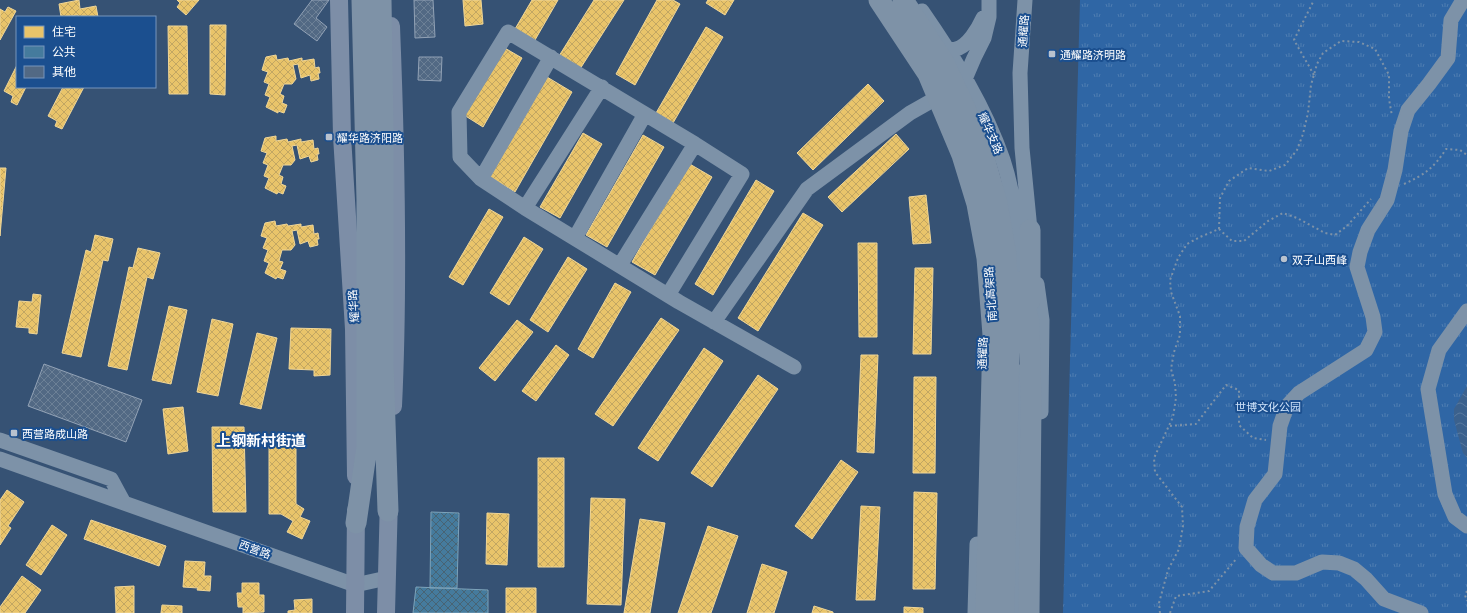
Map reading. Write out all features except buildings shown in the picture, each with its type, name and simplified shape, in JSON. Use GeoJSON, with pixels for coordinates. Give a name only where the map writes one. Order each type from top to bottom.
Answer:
{"type":"FeatureCollection","features":[{"type":"Feature","properties":{"kind":"highway"},"geometry":{"type":"LineString","coordinates":[[362,0],[375,196],[388,511]]}},
{"type":"Feature","properties":{"kind":"highway"},"geometry":{"type":"LineString","coordinates":[[356,523],[367,447],[375,196],[383,127],[381,0]]}},
{"type":"Feature","properties":{"kind":"highway","name":"南北高架路"},"geometry":{"type":"LineString","coordinates":[[879,0],[928,74],[962,155],[977,204],[988,258],[993,335],[986,613]]}},
{"type":"Feature","properties":{"kind":"highway","name":"南北高架路"},"geometry":{"type":"LineString","coordinates":[[903,0],[943,61],[975,132],[997,203],[1006,255],[1008,338],[1004,613]]}},
{"type":"Feature","properties":{"kind":"highway"},"geometry":{"type":"LineString","coordinates":[[1029,613],[1031,402],[1030,230]]}},
{"type":"Feature","properties":{"kind":"highway"},"geometry":{"type":"LineString","coordinates":[[1019,282],[1030,323]]}},
{"type":"Feature","properties":{"kind":"main road","name":"耀华路"},"geometry":{"type":"LineString","coordinates":[[339,0],[342,136],[354,329],[356,523],[355,613]]}},
{"type":"Feature","properties":{"kind":"main road"},"geometry":{"type":"LineString","coordinates":[[386,613],[388,511],[395,347],[395,179],[391,0]]}},
{"type":"Feature","properties":{"kind":"street"},"geometry":{"type":"LineString","coordinates":[[714,322],[807,189],[910,113],[933,100],[904,49],[872,0]]}},
{"type":"Feature","properties":{"kind":"street","name":"耀华支路"},"geometry":{"type":"LineString","coordinates":[[915,0],[965,79],[991,129],[1004,161],[1017,223],[1019,282]]}},
{"type":"Feature","properties":{"kind":"street"},"geometry":{"type":"LineString","coordinates":[[947,49],[956,50],[976,34],[983,19],[988,0]]}},
{"type":"Feature","properties":{"kind":"street"},"geometry":{"type":"LineString","coordinates":[[965,79],[984,38],[989,17],[988,0]]}},
{"type":"Feature","properties":{"kind":"street","name":"通耀路"},"geometry":{"type":"LineString","coordinates":[[1025,0],[1020,73],[1022,148],[1030,230],[1042,320],[1039,613]]}},
{"type":"Feature","properties":{"kind":"street"},"geometry":{"type":"LineString","coordinates":[[1421,613],[1384,599],[1354,569],[1338,563],[1322,562],[1296,573],[1273,573],[1261,565],[1246,548],[1247,527],[1256,500],[1275,474],[1280,426],[1287,406],[1299,393],[1366,350],[1375,332],[1374,317],[1357,267],[1360,252],[1368,230],[1387,200],[1395,170],[1403,125],[1408,110],[1448,58],[1451,20],[1463,0]]}},
{"type":"Feature","properties":{"kind":"street"},"geometry":{"type":"LineString","coordinates":[[668,295],[742,174],[602,87],[508,32],[459,112],[460,157],[481,179],[525,208],[668,295],[794,367]]}},
{"type":"Feature","properties":{"kind":"street"},"geometry":{"type":"LineString","coordinates":[[481,179],[551,58]]}},
{"type":"Feature","properties":{"kind":"street"},"geometry":{"type":"LineString","coordinates":[[525,208],[602,87]]}},
{"type":"Feature","properties":{"kind":"street","name":"通耀路"},"geometry":{"type":"LineString","coordinates":[[933,100],[955,151],[969,202],[979,253],[984,303],[975,613]]}},
{"type":"Feature","properties":{"kind":"street"},"geometry":{"type":"LineString","coordinates":[[575,238],[645,114]]}},
{"type":"Feature","properties":{"kind":"street"},"geometry":{"type":"LineString","coordinates":[[620,266],[695,144]]}},
{"type":"Feature","properties":{"kind":"street"},"geometry":{"type":"LineString","coordinates":[[1016,613],[1020,401],[1019,282]]}},
{"type":"Feature","properties":{"kind":"street"},"geometry":{"type":"LineString","coordinates":[[1467,311],[1439,350],[1428,389],[1444,494],[1455,516],[1467,526]]}},
{"type":"Feature","properties":{"kind":"street"},"geometry":{"type":"LineString","coordinates":[[0,440],[111,479],[124,503]]}},
{"type":"Feature","properties":{"kind":"street","name":"西营路"},"geometry":{"type":"LineString","coordinates":[[0,459],[355,585]]}},
{"type":"Feature","properties":{"kind":"street"},"geometry":{"type":"LineString","coordinates":[[355,585],[387,578]]}},
{"type":"Feature","properties":{"kind":"path"},"geometry":{"type":"LineString","coordinates":[[1314,0],[1294,40],[1314,75]]}},
{"type":"Feature","properties":{"kind":"path"},"geometry":{"type":"LineString","coordinates":[[1218,229],[1220,198],[1229,181],[1248,168],[1269,171],[1285,165],[1297,150],[1308,113],[1311,85],[1317,64],[1323,52],[1341,41],[1359,42],[1375,49],[1389,75],[1389,98],[1392,117],[1403,125]]}},
{"type":"Feature","properties":{"kind":"path"},"geometry":{"type":"LineString","coordinates":[[1218,229],[1232,240],[1244,240],[1268,221],[1282,213],[1297,218],[1325,233],[1335,235],[1347,226],[1381,187],[1390,190],[1424,174],[1437,163],[1446,149],[1460,150],[1467,155]]}},
{"type":"Feature","properties":{"kind":"path"},"geometry":{"type":"LineString","coordinates":[[1160,613],[1159,603],[1168,570],[1179,549],[1183,526],[1182,507],[1156,472],[1154,458],[1170,426],[1176,398],[1172,369],[1174,352],[1180,335],[1180,316],[1171,292],[1170,280],[1178,258],[1187,244],[1218,229]]}},
{"type":"Feature","properties":{"kind":"path"},"geometry":{"type":"LineString","coordinates":[[1170,426],[1196,424],[1226,385],[1239,390],[1239,425],[1253,438],[1278,442]]}},
{"type":"Feature","properties":{"kind":"path"},"geometry":{"type":"LineString","coordinates":[[1170,613],[1176,596],[1209,591],[1246,548]]}},
{"type":"Feature","properties":{"kind":"path"},"geometry":{"type":"LineString","coordinates":[[1467,591],[1467,601]]}},
{"type":"Feature","properties":{"kind":"green space","name":"世博文化公园"},"geometry":{"type":"Polygon","coordinates":[[[1080,0],[1467,0],[1467,613],[1063,613],[1080,0]]]}},
{"type":"Feature","properties":{"kind":"water"},"geometry":{"type":"Polygon","coordinates":[[[1467,386],[1467,458],[1463,453],[1454,420],[1454,409],[1467,386]]]}},
{"type":"Feature","properties":{"kind":"place","name":"通耀路济明路"},"geometry":{"type":"Point","coordinates":[1052,54]}},
{"type":"Feature","properties":{"kind":"place","name":"耀华路济阳路"},"geometry":{"type":"Point","coordinates":[329,137]}},
{"type":"Feature","properties":{"kind":"place","name":"双子山西峰"},"geometry":{"type":"Point","coordinates":[1284,259]}},
{"type":"Feature","properties":{"kind":"place","name":"西营路成山路"},"geometry":{"type":"Point","coordinates":[14,433]}},
{"type":"Feature","properties":{"kind":"district","name":"上钢新村街道"},"geometry":{"type":"Point","coordinates":[261,440]}}]}
